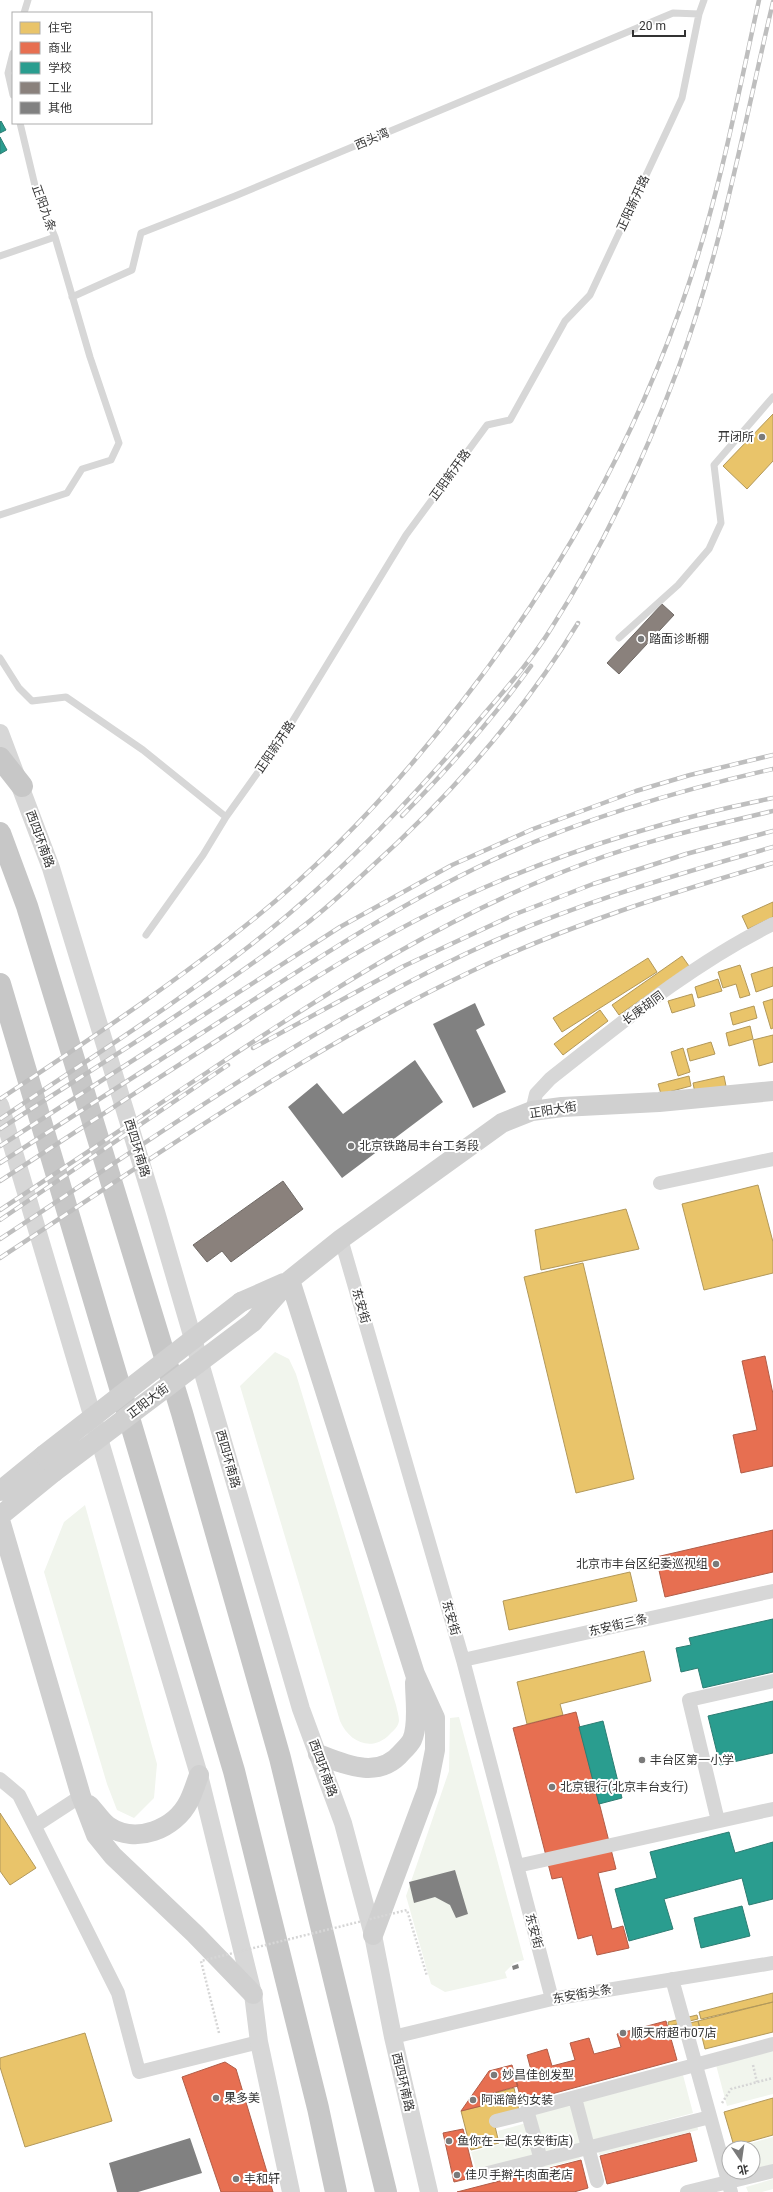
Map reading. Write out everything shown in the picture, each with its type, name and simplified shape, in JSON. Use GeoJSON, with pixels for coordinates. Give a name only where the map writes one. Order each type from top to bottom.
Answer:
{"type":"FeatureCollection","features":[{"type":"Feature","properties":{"kind":"highway"},"geometry":{"type":"LineString","coordinates":[[0,758],[22,786]]}},
{"type":"Feature","properties":{"kind":"highway"},"geometry":{"type":"LineString","coordinates":[[0,833],[27,906],[182,1413],[280,1758],[386,2192]]}},
{"type":"Feature","properties":{"kind":"highway"},"geometry":{"type":"LineString","coordinates":[[0,984],[234,1771],[318,2108],[336,2192]]}},
{"type":"Feature","properties":{"kind":"highway"},"geometry":{"type":"LineString","coordinates":[[318,2108],[324,2192]]}},
{"type":"Feature","properties":{"kind":"main road","name":"正阳大街"},"geometry":{"type":"LineString","coordinates":[[0,1491],[49,1463],[253,1322],[290,1280],[341,1239],[502,1123],[532,1111],[562,1106],[659,1102],[773,1091]]}},
{"type":"Feature","properties":{"kind":"main road"},"geometry":{"type":"LineString","coordinates":[[290,1280],[415,1674],[435,1718],[435,1750],[427,1790],[373,1935]]}},
{"type":"Feature","properties":{"kind":"main road","name":"正阳大街"},"geometry":{"type":"LineString","coordinates":[[0,1516],[49,1463],[241,1302],[290,1280]]}},
{"type":"Feature","properties":{"kind":"main road"},"geometry":{"type":"LineString","coordinates":[[0,1520],[82,1796],[96,1835],[113,1856],[195,1934],[253,1994]]}},
{"type":"Feature","properties":{"kind":"main road"},"geometry":{"type":"LineString","coordinates":[[318,1754],[349,1767],[373,1769],[396,1759],[412,1740],[416,1716],[415,1674]]}},
{"type":"Feature","properties":{"kind":"main road"},"geometry":{"type":"LineString","coordinates":[[82,1796],[108,1826],[131,1835],[151,1832],[174,1820],[189,1801],[199,1775]]}},
{"type":"Feature","properties":{"kind":"street","name":"西四环南路"},"geometry":{"type":"LineString","coordinates":[[0,733],[22,786],[56,884],[156,1212],[301,1709],[343,1823],[373,1935],[393,2037],[429,2192]]}},
{"type":"Feature","properties":{"kind":"street","name":"长庚胡同"},"geometry":{"type":"LineString","coordinates":[[532,1111],[536,1094],[550,1079],[649,1002],[746,937],[773,924]]}},
{"type":"Feature","properties":{"kind":"street"},"geometry":{"type":"LineString","coordinates":[[0,1105],[199,1775],[253,1994],[259,2042],[291,2192]]}},
{"type":"Feature","properties":{"kind":"street"},"geometry":{"type":"LineString","coordinates":[[660,1183],[773,1159]]}},
{"type":"Feature","properties":{"kind":"street","name":"东安街"},"geometry":{"type":"LineString","coordinates":[[341,1239],[463,1660],[552,1999]]}},
{"type":"Feature","properties":{"kind":"street","name":"东安街三条"},"geometry":{"type":"LineString","coordinates":[[463,1660],[773,1591]]}},
{"type":"Feature","properties":{"kind":"street"},"geometry":{"type":"LineString","coordinates":[[718,1821],[689,1700],[773,1681]]}},
{"type":"Feature","properties":{"kind":"street"},"geometry":{"type":"LineString","coordinates":[[0,1779],[19,1795],[118,1992],[139,2072],[259,2042]]}},
{"type":"Feature","properties":{"kind":"street"},"geometry":{"type":"LineString","coordinates":[[35,1826],[82,1796]]}},
{"type":"Feature","properties":{"kind":"street"},"geometry":{"type":"LineString","coordinates":[[517,1866],[773,1809]]}},
{"type":"Feature","properties":{"kind":"street","name":"东安街头条"},"geometry":{"type":"LineString","coordinates":[[393,2037],[552,1999],[773,1963]]}},
{"type":"Feature","properties":{"kind":"street"},"geometry":{"type":"LineString","coordinates":[[672,1979],[696,2065],[715,2112],[730,2187]]}},
{"type":"Feature","properties":{"kind":"street"},"geometry":{"type":"LineString","coordinates":[[541,2160],[527,2110],[773,2044]]}},
{"type":"Feature","properties":{"kind":"street"},"geometry":{"type":"LineString","coordinates":[[575,2098],[596,2181]]}},
{"type":"Feature","properties":{"kind":"street"},"geometry":{"type":"LineString","coordinates":[[488,2173],[588,2148],[715,2112]]}},
{"type":"Feature","properties":{"kind":"street"},"geometry":{"type":"LineString","coordinates":[[496,2121],[528,2113]]}},
{"type":"Feature","properties":{"kind":"street"},"geometry":{"type":"LineString","coordinates":[[686,2192],[730,2187],[773,2172]]}},
{"type":"Feature","properties":{"kind":"lane"},"geometry":{"type":"LineString","coordinates":[[24,12],[28,0]]}},
{"type":"Feature","properties":{"kind":"lane","name":"正阳新开路"},"geometry":{"type":"LineString","coordinates":[[146,935],[202,855],[226,817],[281,740],[406,535],[487,425],[510,420],[565,321],[590,295],[682,98],[699,14],[704,0]]}},
{"type":"Feature","properties":{"kind":"lane","name":"西头湾"},"geometry":{"type":"LineString","coordinates":[[72,297],[132,270],[141,233],[235,196],[673,13],[699,14]]}},
{"type":"Feature","properties":{"kind":"lane"},"geometry":{"type":"LineString","coordinates":[[12,57],[8,73],[12,91]]}},
{"type":"Feature","properties":{"kind":"lane","name":"正阳九条"},"geometry":{"type":"LineString","coordinates":[[0,256],[55,238],[37,194],[20,124]]}},
{"type":"Feature","properties":{"kind":"lane"},"geometry":{"type":"LineString","coordinates":[[0,515],[67,493],[82,469],[111,460],[119,443],[90,358],[55,238]]}},
{"type":"Feature","properties":{"kind":"lane"},"geometry":{"type":"LineString","coordinates":[[619,638],[678,585],[709,549],[721,523],[714,465],[773,397]]}},
{"type":"Feature","properties":{"kind":"lane"},"geometry":{"type":"LineString","coordinates":[[0,658],[19,688],[32,701],[66,697],[143,750],[226,817]]}},
{"type":"Feature","properties":{"kind":"path"},"geometry":{"type":"LineString","coordinates":[[219,2033],[201,1961],[407,1910],[427,1976]]}},
{"type":"Feature","properties":{"kind":"path"},"geometry":{"type":"LineString","coordinates":[[715,2112],[731,2089],[773,2078]]}},
{"type":"Feature","properties":{"kind":"shaded area"},"geometry":{"type":"Polygon","coordinates":[[[275,1352],[289,1359],[296,1374],[396,1705],[399,1719],[398,1725],[383,1740],[376,1743],[369,1744],[355,1739],[349,1735],[340,1721],[240,1386],[275,1352]]]}},
{"type":"Feature","properties":{"kind":"shaded area"},"geometry":{"type":"Polygon","coordinates":[[[85,1505],[157,1764],[154,1798],[134,1818],[117,1810],[107,1784],[44,1572],[64,1522],[85,1505]]]}},
{"type":"Feature","properties":{"kind":"shaded area"},"geometry":{"type":"Polygon","coordinates":[[[459,1717],[524,1960],[514,1963],[505,1972],[507,1978],[445,1992],[431,1984],[406,1896],[449,1771],[450,1718],[459,1717]]]}},
{"type":"Feature","properties":{"kind":"shaded area"},"geometry":{"type":"Polygon","coordinates":[[[773,2050],[773,2094],[727,2106],[716,2065],[773,2050]]]}},
{"type":"Feature","properties":{"kind":"shaded area"},"geometry":{"type":"Polygon","coordinates":[[[683,2075],[693,2113],[589,2141],[578,2103],[683,2075]]]}},
{"type":"Feature","properties":{"kind":"shaded area"},"geometry":{"type":"Polygon","coordinates":[[[574,2103],[584,2144],[541,2156],[530,2114],[574,2103]]]}},
{"type":"Feature","properties":{"kind":"shaded area"},"geometry":{"type":"Polygon","coordinates":[[[526,2123],[536,2158],[477,2173],[471,2152],[501,2144],[498,2131],[526,2123]]]}},
{"type":"Feature","properties":{"kind":"shaded area"},"geometry":{"type":"Polygon","coordinates":[[[697,2124],[698,2130],[599,2155],[598,2149],[697,2124]]]}},
{"type":"Feature","properties":{"kind":"shaded area"},"geometry":{"type":"Polygon","coordinates":[[[773,2137],[773,2164],[761,2168],[761,2140],[773,2137]]]}},
{"type":"Feature","properties":{"kind":"shaded area"},"geometry":{"type":"Polygon","coordinates":[[[579,2155],[580,2159],[496,2180],[495,2175],[579,2155]]]}},
{"type":"Feature","properties":{"kind":"shaded area"},"geometry":{"type":"Polygon","coordinates":[[[773,2179],[773,2189],[762,2192],[748,2192],[746,2187],[773,2179]]]}},
{"type":"Feature","properties":{"kind":"building: 住宅","name":"开闭所"},"geometry":{"type":"Polygon","coordinates":[[[773,414],[773,461],[747,489],[723,466],[773,414]]]}},
{"type":"Feature","properties":{"kind":"building: 住宅"},"geometry":{"type":"Polygon","coordinates":[[[773,902],[773,917],[748,929],[742,916],[773,902]]]}},
{"type":"Feature","properties":{"kind":"building: 住宅"},"geometry":{"type":"Polygon","coordinates":[[[682,956],[689,966],[619,1015],[612,1005],[682,956]]]}},
{"type":"Feature","properties":{"kind":"building: 住宅"},"geometry":{"type":"Polygon","coordinates":[[[648,958],[657,972],[562,1032],[553,1018],[648,958]]]}},
{"type":"Feature","properties":{"kind":"building: 住宅"},"geometry":{"type":"Polygon","coordinates":[[[740,965],[750,995],[740,998],[736,984],[723,988],[718,972],[740,965]]]}},
{"type":"Feature","properties":{"kind":"building: 住宅"},"geometry":{"type":"Polygon","coordinates":[[[773,967],[773,986],[756,992],[751,974],[773,967]]]}},
{"type":"Feature","properties":{"kind":"building: 住宅"},"geometry":{"type":"Polygon","coordinates":[[[718,979],[722,991],[698,998],[695,987],[718,979]]]}},
{"type":"Feature","properties":{"kind":"building: 住宅"},"geometry":{"type":"Polygon","coordinates":[[[692,994],[695,1006],[672,1013],[668,1001],[692,994]]]}},
{"type":"Feature","properties":{"kind":"building: 住宅"},"geometry":{"type":"Polygon","coordinates":[[[773,999],[773,1028],[771,1029],[763,1002],[773,999]]]}},
{"type":"Feature","properties":{"kind":"building: 住宅"},"geometry":{"type":"Polygon","coordinates":[[[754,1006],[757,1018],[733,1025],[730,1013],[754,1006]]]}},
{"type":"Feature","properties":{"kind":"building: 住宅"},"geometry":{"type":"Polygon","coordinates":[[[600,1010],[608,1021],[563,1055],[554,1044],[600,1010]]]}},
{"type":"Feature","properties":{"kind":"building: 住宅"},"geometry":{"type":"Polygon","coordinates":[[[750,1026],[753,1039],[729,1046],[726,1033],[750,1026]]]}},
{"type":"Feature","properties":{"kind":"building: 住宅"},"geometry":{"type":"Polygon","coordinates":[[[773,1035],[773,1062],[759,1066],[753,1040],[773,1035]]]}},
{"type":"Feature","properties":{"kind":"building: 住宅"},"geometry":{"type":"Polygon","coordinates":[[[711,1042],[715,1054],[690,1061],[687,1049],[711,1042]]]}},
{"type":"Feature","properties":{"kind":"building: 住宅"},"geometry":{"type":"Polygon","coordinates":[[[683,1048],[690,1072],[678,1076],[671,1052],[683,1048]]]}},
{"type":"Feature","properties":{"kind":"building: 住宅"},"geometry":{"type":"Polygon","coordinates":[[[689,1076],[691,1086],[661,1094],[658,1084],[689,1076]]]}},
{"type":"Feature","properties":{"kind":"building: 住宅"},"geometry":{"type":"Polygon","coordinates":[[[724,1076],[726,1086],[695,1093],[693,1083],[724,1076]]]}},
{"type":"Feature","properties":{"kind":"building: 住宅"},"geometry":{"type":"Polygon","coordinates":[[[758,1185],[773,1242],[773,1273],[704,1290],[682,1204],[758,1185]]]}},
{"type":"Feature","properties":{"kind":"building: 住宅"},"geometry":{"type":"Polygon","coordinates":[[[626,1209],[639,1249],[541,1270],[535,1230],[626,1209]]]}},
{"type":"Feature","properties":{"kind":"building: 住宅"},"geometry":{"type":"Polygon","coordinates":[[[583,1263],[634,1479],[576,1493],[524,1277],[583,1263]]]}},
{"type":"Feature","properties":{"kind":"building: 住宅"},"geometry":{"type":"Polygon","coordinates":[[[630,1572],[637,1601],[509,1630],[503,1601],[630,1572]]]}},
{"type":"Feature","properties":{"kind":"building: 住宅"},"geometry":{"type":"Polygon","coordinates":[[[644,1651],[651,1681],[560,1704],[563,1715],[527,1724],[517,1682],[644,1651]]]}},
{"type":"Feature","properties":{"kind":"building: 住宅"},"geometry":{"type":"Polygon","coordinates":[[[0,1813],[36,1868],[10,1885],[0,1871],[0,1813]]]}},
{"type":"Feature","properties":{"kind":"building: 住宅"},"geometry":{"type":"Polygon","coordinates":[[[773,1993],[773,2002],[701,2019],[699,2012],[773,1993]]]}},
{"type":"Feature","properties":{"kind":"building: 住宅"},"geometry":{"type":"Polygon","coordinates":[[[773,2002],[773,2032],[705,2049],[698,2021],[773,2002]]]}},
{"type":"Feature","properties":{"kind":"building: 住宅"},"geometry":{"type":"Polygon","coordinates":[[[697,2015],[698,2019],[669,2026],[668,2022],[697,2015]]]}},
{"type":"Feature","properties":{"kind":"building: 住宅"},"geometry":{"type":"Polygon","coordinates":[[[698,2021],[701,2033],[694,2035],[690,2023],[698,2021]]]}},
{"type":"Feature","properties":{"kind":"building: 住宅"},"geometry":{"type":"Polygon","coordinates":[[[85,2033],[112,2121],[25,2147],[0,2067],[0,2058],[85,2033]]]}},
{"type":"Feature","properties":{"kind":"building: 住宅"},"geometry":{"type":"Polygon","coordinates":[[[514,2088],[519,2111],[493,2118],[499,2143],[471,2150],[461,2111],[481,2106],[479,2097],[514,2088]]]}},
{"type":"Feature","properties":{"kind":"building: 住宅"},"geometry":{"type":"Polygon","coordinates":[[[773,2098],[773,2135],[755,2140],[732,2140],[724,2112],[773,2098]]]}},
{"type":"Feature","properties":{"kind":"building: 商业"},"geometry":{"type":"Polygon","coordinates":[[[765,1356],[773,1394],[773,1466],[741,1473],[733,1435],[757,1430],[742,1361],[765,1356]]]}},
{"type":"Feature","properties":{"kind":"building: 商业","name":"北京市丰台区纪委巡视组"},"geometry":{"type":"Polygon","coordinates":[[[773,1530],[773,1572],[665,1597],[656,1557],[773,1530]]]}},
{"type":"Feature","properties":{"kind":"building: 商业"},"geometry":{"type":"Polygon","coordinates":[[[576,1712],[616,1869],[598,1873],[612,1929],[623,1926],[629,1948],[597,1955],[592,1935],[578,1939],[562,1877],[552,1879],[513,1728],[576,1712]]]}},
{"type":"Feature","properties":{"kind":"building: 商业"},"geometry":{"type":"Polygon","coordinates":[[[666,2021],[677,2060],[522,2102],[514,2075],[531,2070],[527,2055],[547,2049],[552,2066],[575,2060],[570,2043],[589,2038],[594,2054],[621,2047],[617,2034],[666,2021]]]}},
{"type":"Feature","properties":{"kind":"building: 商业"},"geometry":{"type":"Polygon","coordinates":[[[225,2062],[236,2069],[273,2192],[221,2192],[182,2077],[225,2062]]]}},
{"type":"Feature","properties":{"kind":"building: 商业"},"geometry":{"type":"Polygon","coordinates":[[[512,2065],[518,2086],[479,2097],[481,2106],[461,2111],[489,2071],[512,2065]]]}},
{"type":"Feature","properties":{"kind":"building: 商业"},"geometry":{"type":"Polygon","coordinates":[[[463,2129],[475,2177],[454,2182],[443,2133],[463,2129]]]}},
{"type":"Feature","properties":{"kind":"building: 商业"},"geometry":{"type":"Polygon","coordinates":[[[690,2133],[697,2161],[607,2184],[600,2156],[690,2133]]]}},
{"type":"Feature","properties":{"kind":"building: 商业"},"geometry":{"type":"Polygon","coordinates":[[[581,2160],[588,2188],[574,2192],[457,2192],[581,2160]]]}},
{"type":"Feature","properties":{"kind":"building: 学校"},"geometry":{"type":"Polygon","coordinates":[[[1,121],[6,130],[0,133],[0,122],[1,121]]]}},
{"type":"Feature","properties":{"kind":"building: 学校"},"geometry":{"type":"Polygon","coordinates":[[[0,137],[7,150],[0,154],[0,137]]]}},
{"type":"Feature","properties":{"kind":"building: 学校"},"geometry":{"type":"Polygon","coordinates":[[[773,1619],[773,1672],[703,1688],[698,1668],[681,1672],[676,1648],[691,1645],[689,1638],[773,1619]]]}},
{"type":"Feature","properties":{"kind":"building: 学校"},"geometry":{"type":"Polygon","coordinates":[[[773,1701],[773,1753],[720,1765],[708,1716],[773,1701]]]}},
{"type":"Feature","properties":{"kind":"building: 学校"},"geometry":{"type":"Polygon","coordinates":[[[603,1721],[622,1798],[599,1804],[579,1727],[603,1721]]]}},
{"type":"Feature","properties":{"kind":"building: 学校"},"geometry":{"type":"Polygon","coordinates":[[[729,1832],[735,1853],[773,1842],[773,1899],[749,1905],[742,1878],[664,1899],[673,1929],[629,1941],[615,1889],[657,1878],[650,1852],[729,1832]]]}},
{"type":"Feature","properties":{"kind":"building: 学校"},"geometry":{"type":"Polygon","coordinates":[[[742,1906],[750,1936],[701,1948],[694,1918],[742,1906]]]}},
{"type":"Feature","properties":{"kind":"building: 工业","name":"踏面诊断棚"},"geometry":{"type":"Polygon","coordinates":[[[662,604],[674,615],[619,674],[607,663],[662,604]]]}},
{"type":"Feature","properties":{"kind":"building: 工业"},"geometry":{"type":"Polygon","coordinates":[[[283,1181],[303,1209],[231,1262],[222,1251],[207,1262],[193,1245],[283,1181]]]}},
{"type":"Feature","properties":{"kind":"building: 其他"},"geometry":{"type":"Polygon","coordinates":[[[475,1003],[485,1025],[476,1030],[506,1092],[473,1108],[433,1024],[475,1003]]]}},
{"type":"Feature","properties":{"kind":"building: 其他","name":"北京铁路局丰台工务段"},"geometry":{"type":"Polygon","coordinates":[[[415,1060],[443,1102],[342,1178],[288,1107],[317,1083],[343,1114],[415,1060]]]}},
{"type":"Feature","properties":{"kind":"building: 其他"},"geometry":{"type":"Polygon","coordinates":[[[455,1870],[468,1914],[456,1918],[450,1905],[435,1897],[414,1903],[409,1882],[455,1870]]]}},
{"type":"Feature","properties":{"kind":"building: 其他"},"geometry":{"type":"Polygon","coordinates":[[[518,1964],[519,1968],[513,1970],[512,1966],[518,1964]]]}},
{"type":"Feature","properties":{"kind":"building: 其他"},"geometry":{"type":"Polygon","coordinates":[[[190,2138],[202,2173],[138,2192],[117,2192],[109,2163],[190,2138]]]}},
{"type":"Feature","properties":{"kind":"railway"},"geometry":{"type":"LineString","coordinates":[[0,1099],[98,1034],[162,989],[255,918],[312,869],[390,789],[438,732],[497,655],[563,555],[593,503],[621,450],[669,340],[689,283],[710,213],[728,143],[759,0]]}},
{"type":"Feature","properties":{"kind":"railway"},"geometry":{"type":"LineString","coordinates":[[0,1119],[169,1005],[235,957],[295,909],[349,860],[425,782],[514,678],[543,640],[571,596],[606,533],[638,467],[679,366],[708,277],[720,232],[773,2]]}},
{"type":"Feature","properties":{"kind":"railway"},"geometry":{"type":"LineString","coordinates":[[0,1129],[151,1032],[262,957],[334,901],[399,842],[456,784],[533,690],[578,623]]}},
{"type":"Feature","properties":{"kind":"railway"},"geometry":{"type":"LineString","coordinates":[[402,816],[469,744],[501,706],[531,666]]}},
{"type":"Feature","properties":{"kind":"railway"},"geometry":{"type":"LineString","coordinates":[[0,1146],[340,927],[452,865],[533,829],[636,791],[690,775],[773,755]]}},
{"type":"Feature","properties":{"kind":"railway"},"geometry":{"type":"LineString","coordinates":[[0,1163],[331,950],[387,916],[474,869],[546,837],[620,810],[696,788],[773,769]]}},
{"type":"Feature","properties":{"kind":"railway"},"geometry":{"type":"LineString","coordinates":[[0,1181],[325,972],[394,932],[465,896],[568,854],[636,832],[738,805],[773,798]]}},
{"type":"Feature","properties":{"kind":"railway"},"geometry":{"type":"LineString","coordinates":[[0,1210],[254,1041],[345,983],[487,905],[536,883],[632,847],[773,811]]}},
{"type":"Feature","properties":{"kind":"railway"},"geometry":{"type":"LineString","coordinates":[[253,1048],[404,966],[513,915],[593,884],[686,854],[773,831]]}},
{"type":"Feature","properties":{"kind":"railway"},"geometry":{"type":"LineString","coordinates":[[0,1239],[170,1126],[284,1053],[343,1018],[463,955],[500,938],[577,908],[654,882],[773,847]]}},
{"type":"Feature","properties":{"kind":"railway"},"geometry":{"type":"LineString","coordinates":[[0,1258],[231,1106],[349,1035],[410,1002],[508,954],[545,939],[658,898],[773,863]]}},
{"type":"Feature","properties":{"kind":"railway"},"geometry":{"type":"LineString","coordinates":[[0,1220],[228,1065]]}},
{"type":"Feature","properties":{"kind":"place","name":"开闭所"},"geometry":{"type":"Point","coordinates":[762,437]}},
{"type":"Feature","properties":{"kind":"place","name":"踏面诊断棚"},"geometry":{"type":"Point","coordinates":[641,639]}},
{"type":"Feature","properties":{"kind":"place","name":"北京铁路局丰台工务段"},"geometry":{"type":"Point","coordinates":[351,1146]}},
{"type":"Feature","properties":{"kind":"place","name":"北京市丰台区纪委巡视组"},"geometry":{"type":"Point","coordinates":[716,1564]}},
{"type":"Feature","properties":{"kind":"place","name":"丰台区第一小学"},"geometry":{"type":"Point","coordinates":[642,1760]}},
{"type":"Feature","properties":{"kind":"place","name":"北京银行(北京丰台支行)"},"geometry":{"type":"Point","coordinates":[552,1787]}},
{"type":"Feature","properties":{"kind":"place","name":"顺天府超市07店"},"geometry":{"type":"Point","coordinates":[623,2033]}},
{"type":"Feature","properties":{"kind":"place","name":"妙昌佳创发型"},"geometry":{"type":"Point","coordinates":[494,2075]}},
{"type":"Feature","properties":{"kind":"place","name":"果多美"},"geometry":{"type":"Point","coordinates":[216,2098]}},
{"type":"Feature","properties":{"kind":"place","name":"阿谣简约女装"},"geometry":{"type":"Point","coordinates":[473,2100]}},
{"type":"Feature","properties":{"kind":"place","name":"鱼你在一起(东安街店)"},"geometry":{"type":"Point","coordinates":[449,2141]}},
{"type":"Feature","properties":{"kind":"place","name":"佳贝手擀牛肉面老店"},"geometry":{"type":"Point","coordinates":[457,2175]}},
{"type":"Feature","properties":{"kind":"place","name":"丰和轩"},"geometry":{"type":"Point","coordinates":[236,2179]}}]}
